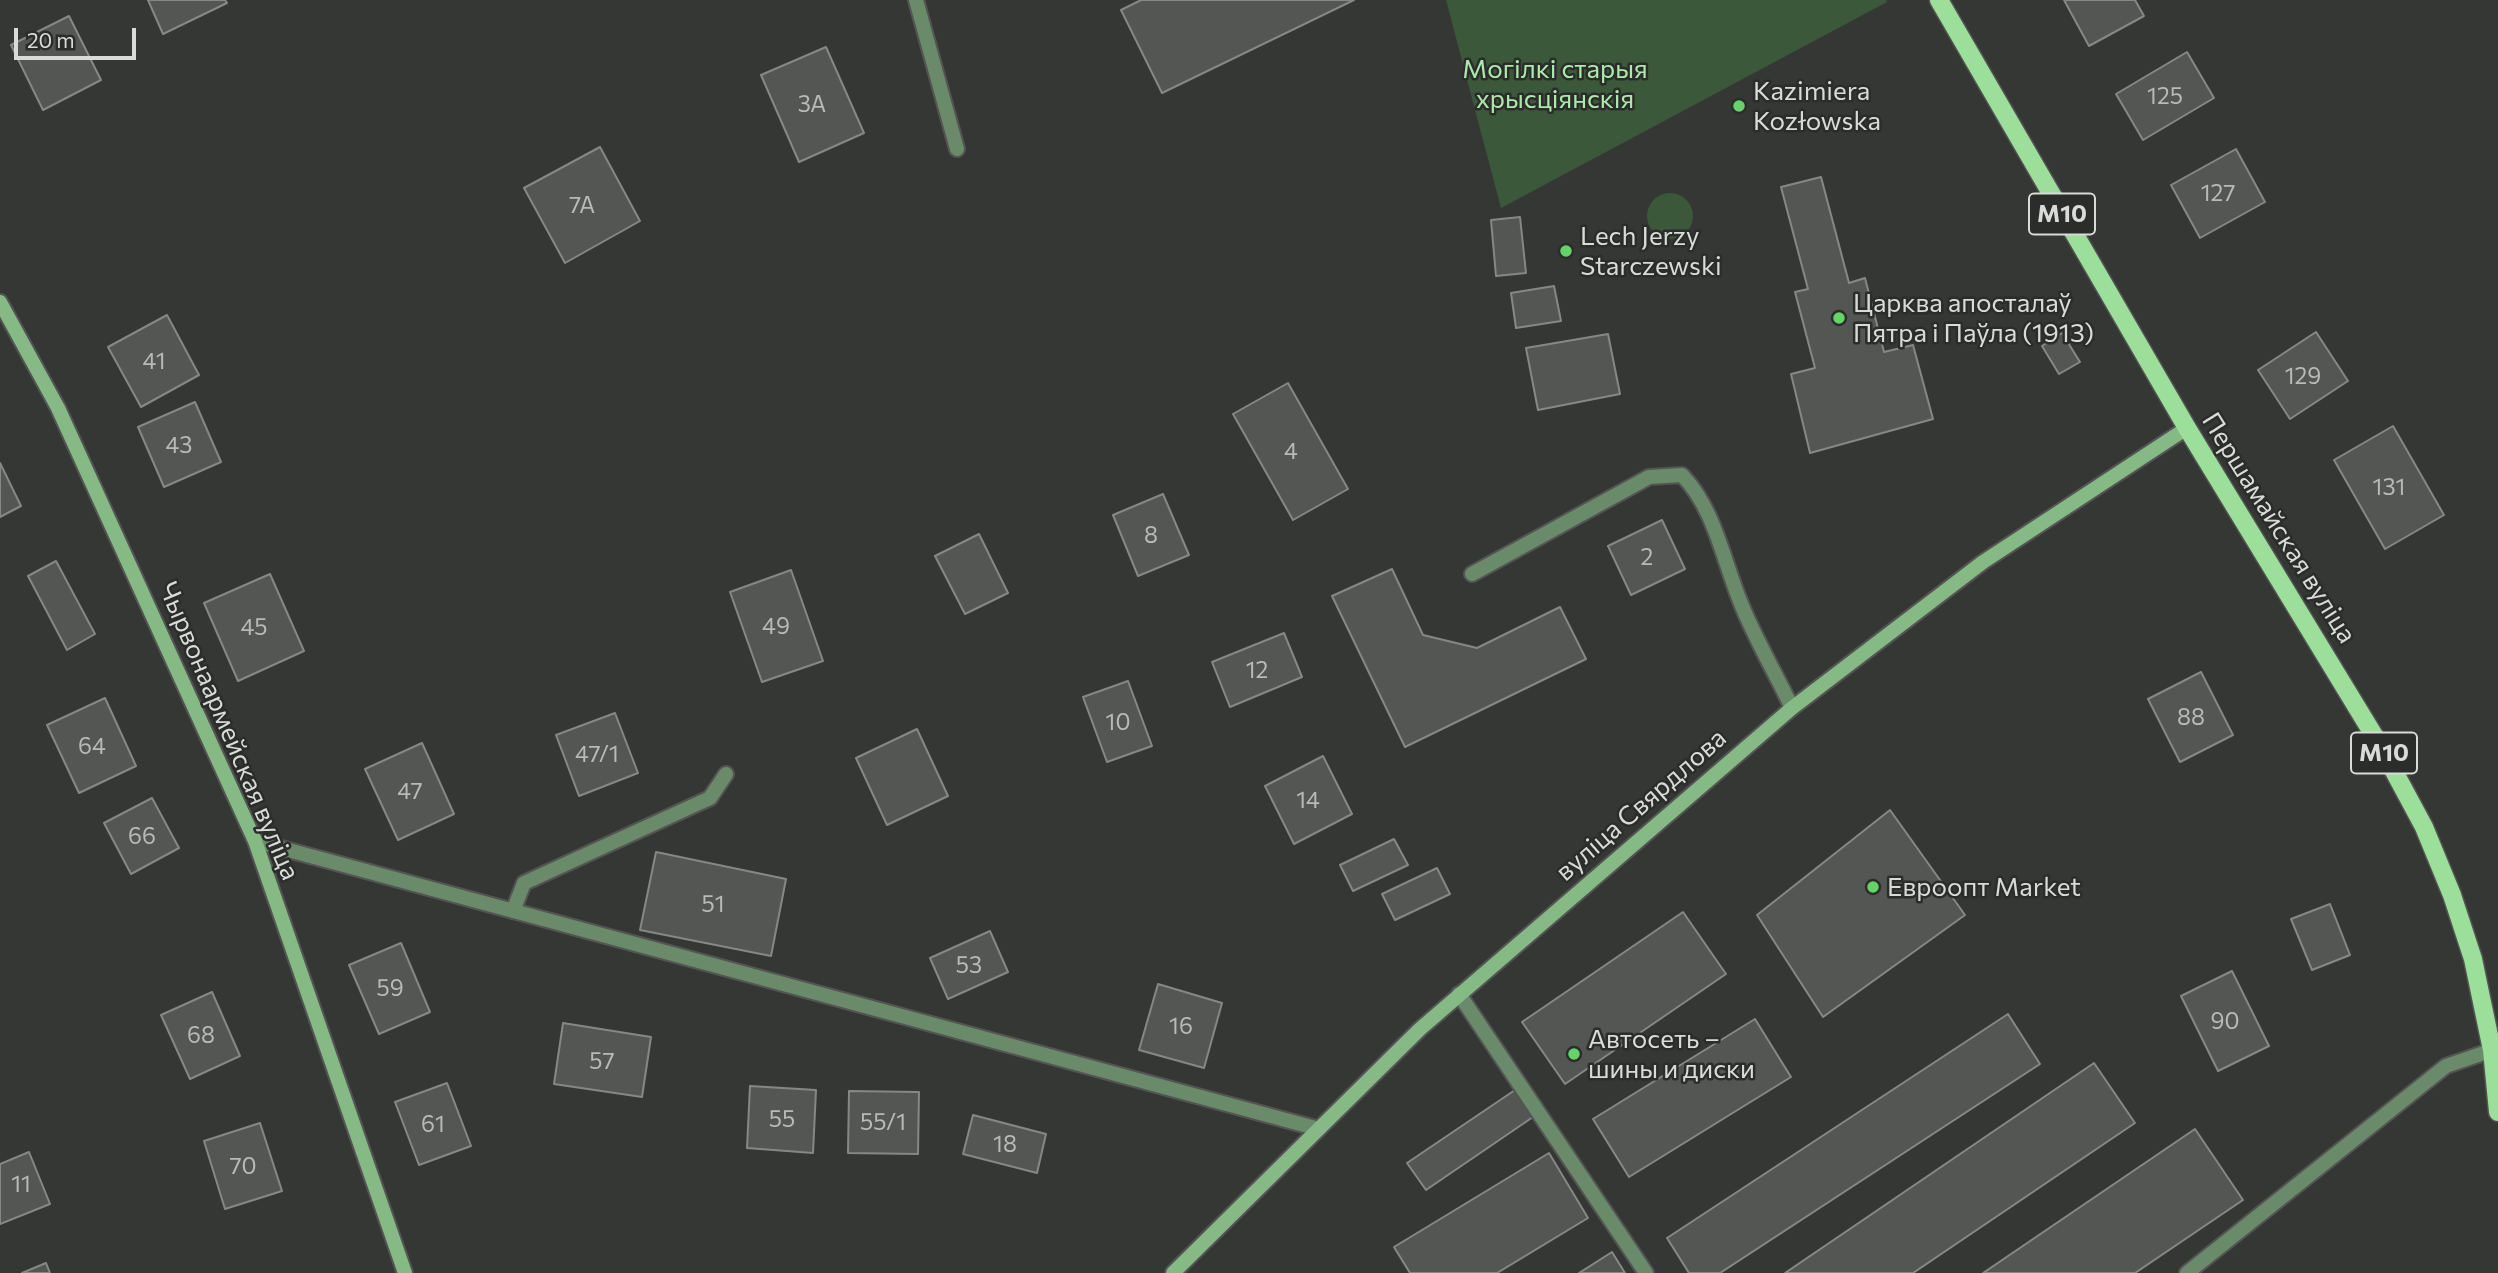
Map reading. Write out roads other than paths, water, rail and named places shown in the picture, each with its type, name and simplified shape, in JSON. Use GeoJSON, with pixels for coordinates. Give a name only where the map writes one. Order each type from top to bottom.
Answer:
{"type":"FeatureCollection","features":[{"type":"Feature","properties":{"kind":"main road","name":"Першамайская вуліца"},"geometry":{"type":"LineString","coordinates":[[1939,0],[2187,428],[2381,747],[2424,827],[2452,895],[2473,959],[2495,1049],[2498,1112]]}},
{"type":"Feature","properties":{"kind":"main road","name":"Чырвонаармейская вуліца"},"geometry":{"type":"LineString","coordinates":[[0,302],[58,408],[255,841],[405,1273]]}},
{"type":"Feature","properties":{"kind":"main road","name":"вуліца Свярдлова"},"geometry":{"type":"LineString","coordinates":[[1172,1273],[1459,994],[1792,708],[1983,562],[2187,428]]}},
{"type":"Feature","properties":{"kind":"street"},"geometry":{"type":"LineString","coordinates":[[916,0],[957,149]]}},
{"type":"Feature","properties":{"kind":"street"},"geometry":{"type":"LineString","coordinates":[[1472,574],[1649,477],[1682,474],[1696,489],[1740,601],[1792,708]]}},
{"type":"Feature","properties":{"kind":"street"},"geometry":{"type":"LineString","coordinates":[[513,911],[524,883],[710,798],[726,774]]}},
{"type":"Feature","properties":{"kind":"street"},"geometry":{"type":"LineString","coordinates":[[255,841],[1319,1129]]}},
{"type":"Feature","properties":{"kind":"street"},"geometry":{"type":"LineString","coordinates":[[1459,994],[1646,1273]]}},
{"type":"Feature","properties":{"kind":"street"},"geometry":{"type":"LineString","coordinates":[[2187,1273],[2446,1066],[2495,1049]]}},
{"type":"Feature","properties":{"kind":"place","name":"Kazimiera Kozłowska"},"geometry":{"type":"Point","coordinates":[1739,106]}},
{"type":"Feature","properties":{"kind":"place","name":"Lech Jerzy Starczewski"},"geometry":{"type":"Point","coordinates":[1566,251]}},
{"type":"Feature","properties":{"kind":"place","name":"Царква апосталаў Пятра і Паўла (1913)"},"geometry":{"type":"Point","coordinates":[1839,318]}},
{"type":"Feature","properties":{"kind":"place","name":"Евроопт Market"},"geometry":{"type":"Point","coordinates":[1873,887]}},
{"type":"Feature","properties":{"kind":"place","name":"Автосеть – шины и диски"},"geometry":{"type":"Point","coordinates":[1574,1054]}},
{"type":"Feature","properties":{"kind":"park label","name":"Могілкі старыя хрысціянскія"},"geometry":{"type":"Point","coordinates":[1555,84]}}]}
